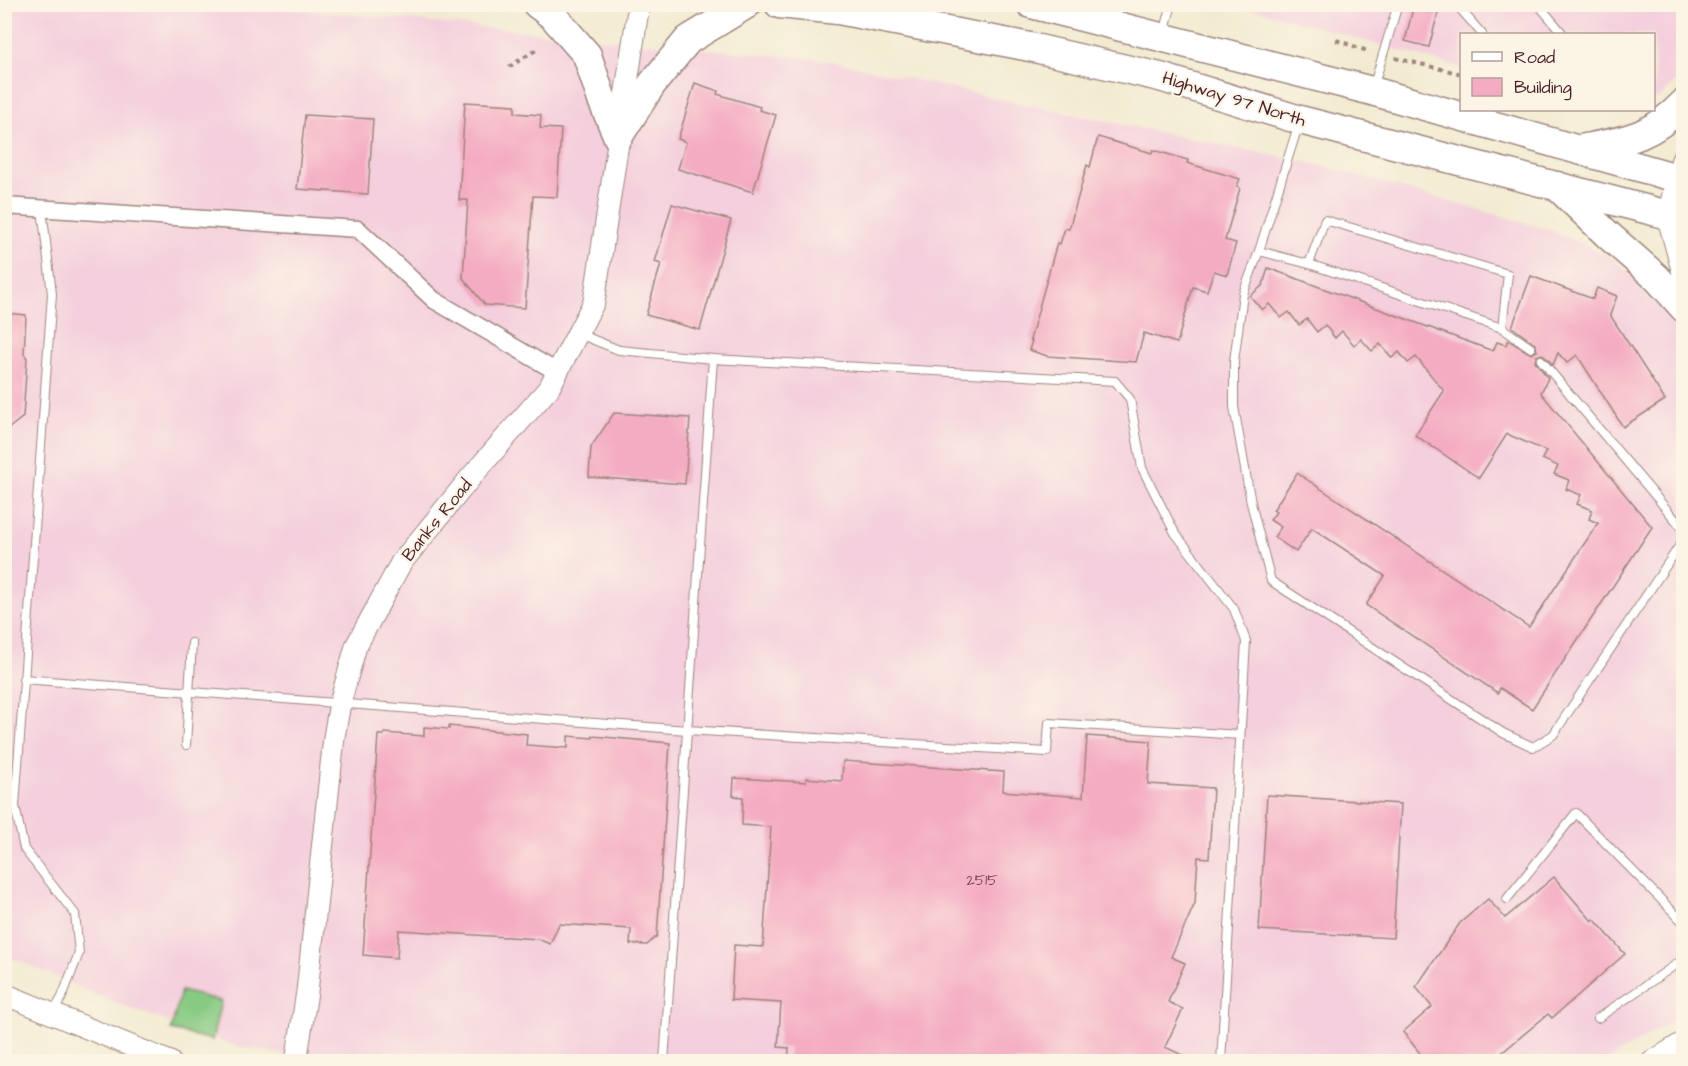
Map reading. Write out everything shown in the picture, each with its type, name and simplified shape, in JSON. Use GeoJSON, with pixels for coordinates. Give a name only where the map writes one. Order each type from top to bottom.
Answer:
{"type":"FeatureCollection","features":[{"type":"Feature","properties":{"kind":"highway"},"geometry":{"type":"LineString","coordinates":[[537,4],[554,16],[587,55],[602,100],[618,137]]}},
{"type":"Feature","properties":{"kind":"highway"},"geometry":{"type":"LineString","coordinates":[[618,137],[652,84],[688,40],[747,4]]}},
{"type":"Feature","properties":{"kind":"highway","name":"Highway 97 North"},"geometry":{"type":"LineString","coordinates":[[779,4],[838,10],[1030,47],[1160,77],[1300,120],[1676,218]]}},
{"type":"Feature","properties":{"kind":"highway","name":"Highway 97 North"},"geometry":{"type":"LineString","coordinates":[[1031,4],[1498,123],[1576,149],[1682,172]]}},
{"type":"Feature","properties":{"kind":"highway"},"geometry":{"type":"LineString","coordinates":[[1576,149],[1624,141],[1650,132],[1670,117],[1683,103]]}},
{"type":"Feature","properties":{"kind":"highway"},"geometry":{"type":"LineString","coordinates":[[1556,185],[1657,278],[1683,308]]}},
{"type":"Feature","properties":{"kind":"main road"},"geometry":{"type":"LineString","coordinates":[[1682,172],[1676,218],[1683,271]]}},
{"type":"Feature","properties":{"kind":"street","name":"Banks Road"},"geometry":{"type":"LineString","coordinates":[[296,1062],[307,992],[334,737],[340,703],[356,646],[401,563],[471,477],[549,388],[594,302],[639,4]]}},
{"type":"Feature","properties":{"kind":"street"},"geometry":{"type":"LineString","coordinates":[[4,206],[358,229],[434,300],[557,372]]}},
{"type":"Feature","properties":{"kind":"street"},"geometry":{"type":"LineString","coordinates":[[4,994],[170,1062]]}},
{"type":"Feature","properties":{"kind":"street"},"geometry":{"type":"LineString","coordinates":[[1652,1062],[1683,1042]]}},
{"type":"Feature","properties":{"kind":"lane"},"geometry":{"type":"LineString","coordinates":[[1163,39],[1172,4]]}},
{"type":"Feature","properties":{"kind":"lane"},"geometry":{"type":"LineString","coordinates":[[1309,4],[1316,7],[1320,4]]}},
{"type":"Feature","properties":{"kind":"lane"},"geometry":{"type":"LineString","coordinates":[[1372,91],[1398,4]]}},
{"type":"Feature","properties":{"kind":"lane"},"geometry":{"type":"LineString","coordinates":[[1456,4],[1481,33]]}},
{"type":"Feature","properties":{"kind":"lane"},"geometry":{"type":"LineString","coordinates":[[1538,4],[1562,33]]}},
{"type":"Feature","properties":{"kind":"lane"},"geometry":{"type":"LineString","coordinates":[[1300,120],[1259,251],[1243,294],[1234,361],[1234,407],[1251,503],[1271,581],[1503,733],[1533,747],[1553,735],[1683,539]]}},
{"type":"Feature","properties":{"kind":"lane"},"geometry":{"type":"LineString","coordinates":[[42,208],[52,294],[15,806],[24,849],[75,914],[79,953],[62,997],[52,1014]]}},
{"type":"Feature","properties":{"kind":"lane"},"geometry":{"type":"LineString","coordinates":[[1309,264],[1325,220],[1508,273],[1502,328]]}},
{"type":"Feature","properties":{"kind":"lane"},"geometry":{"type":"LineString","coordinates":[[1259,251],[1309,264],[1502,328],[1531,348]]}},
{"type":"Feature","properties":{"kind":"lane"},"geometry":{"type":"LineString","coordinates":[[578,333],[619,350],[713,358],[1115,381],[1130,399],[1142,468],[1147,478],[1175,533],[1234,609],[1246,641],[1221,1062]]}},
{"type":"Feature","properties":{"kind":"lane"},"geometry":{"type":"LineString","coordinates":[[663,1062],[713,358]]}},
{"type":"Feature","properties":{"kind":"lane"},"geometry":{"type":"LineString","coordinates":[[1541,360],[1683,530]]}},
{"type":"Feature","properties":{"kind":"lane"},"geometry":{"type":"LineString","coordinates":[[186,745],[192,643]]}},
{"type":"Feature","properties":{"kind":"lane"},"geometry":{"type":"LineString","coordinates":[[23,679],[687,730],[1047,752],[1049,723],[1240,735]]}},
{"type":"Feature","properties":{"kind":"lane"},"geometry":{"type":"LineString","coordinates":[[1507,899],[1576,813],[1683,924]]}},
{"type":"Feature","properties":{"kind":"lane"},"geometry":{"type":"LineString","coordinates":[[1599,1018],[1683,959]]}},
{"type":"Feature","properties":{"kind":"path"},"geometry":{"type":"LineString","coordinates":[[509,67],[536,50]]}},
{"type":"Feature","properties":{"kind":"shaded area"},"geometry":{"type":"Polygon","coordinates":[[[5,5],[250,5],[833,61],[995,98],[1323,166],[1550,230],[1610,256],[1650,289],[1683,332],[1683,1014],[1607,1061],[321,1061],[232,1045],[113,1002],[5,955],[5,5]]]}},
{"type":"Feature","properties":{"kind":"shaded area"},"geometry":{"type":"Polygon","coordinates":[[[1240,5],[1683,5],[1683,73],[1660,98],[1655,99],[1655,33],[1460,33],[1460,68],[1240,5]]]}},
{"type":"Feature","properties":{"kind":"green space"},"geometry":{"type":"Polygon","coordinates":[[[181,991],[221,1001],[212,1040],[171,1030],[181,991]]]}},
{"type":"Feature","properties":{"kind":"building"},"geometry":{"type":"Polygon","coordinates":[[[1414,4],[1439,9],[1429,47],[1405,41],[1414,4]]]}},
{"type":"Feature","properties":{"kind":"building"},"geometry":{"type":"Polygon","coordinates":[[[695,83],[718,91],[717,94],[760,107],[759,110],[776,115],[753,192],[678,169],[686,142],[678,139],[695,83]]]}},
{"type":"Feature","properties":{"kind":"building"},"geometry":{"type":"Polygon","coordinates":[[[465,102],[515,105],[515,113],[541,115],[540,128],[561,129],[557,197],[533,196],[525,308],[485,305],[463,278],[468,200],[459,200],[465,102]]]}},
{"type":"Feature","properties":{"kind":"building"},"geometry":{"type":"Polygon","coordinates":[[[305,115],[373,119],[368,194],[297,189],[305,115]]]}},
{"type":"Feature","properties":{"kind":"building"},"geometry":{"type":"Polygon","coordinates":[[[1098,137],[1152,153],[1153,150],[1188,160],[1187,163],[1240,179],[1237,186],[1240,188],[1225,240],[1236,243],[1227,275],[1214,271],[1207,291],[1193,287],[1177,343],[1144,333],[1136,362],[1047,356],[1029,350],[1057,243],[1060,244],[1065,228],[1069,229],[1087,165],[1090,167],[1098,137]]]}},
{"type":"Feature","properties":{"kind":"building"},"geometry":{"type":"Polygon","coordinates":[[[672,204],[731,220],[700,330],[646,315],[661,264],[655,262],[672,204]]]}},
{"type":"Feature","properties":{"kind":"building"},"geometry":{"type":"Polygon","coordinates":[[[1268,268],[1493,351],[1497,342],[1506,345],[1508,340],[1531,354],[1537,351],[1536,345],[1512,327],[1531,276],[1593,299],[1597,288],[1617,296],[1610,315],[1665,400],[1623,427],[1577,355],[1567,363],[1558,353],[1553,365],[1543,354],[1536,356],[1535,361],[1548,378],[1541,393],[1652,527],[1532,709],[1500,688],[1498,693],[1366,605],[1385,576],[1312,528],[1296,552],[1274,537],[1281,527],[1270,520],[1276,512],[1273,510],[1297,473],[1529,627],[1598,523],[1589,519],[1592,510],[1577,504],[1581,495],[1566,489],[1569,480],[1554,474],[1558,466],[1542,459],[1546,451],[1507,434],[1479,478],[1415,435],[1444,391],[1416,357],[1408,363],[1399,352],[1392,358],[1380,344],[1372,351],[1361,339],[1354,345],[1342,331],[1335,338],[1325,325],[1317,332],[1307,319],[1299,325],[1289,312],[1281,318],[1269,304],[1262,310],[1250,296],[1263,285],[1268,268]]]}},
{"type":"Feature","properties":{"kind":"building"},"geometry":{"type":"Polygon","coordinates":[[[4,313],[26,315],[24,354],[27,358],[23,417],[4,432],[4,313]]]}},
{"type":"Feature","properties":{"kind":"building"},"geometry":{"type":"Polygon","coordinates":[[[614,413],[690,418],[685,484],[589,477],[591,447],[614,413]]]}},
{"type":"Feature","properties":{"kind":"building"},"geometry":{"type":"Polygon","coordinates":[[[449,726],[527,734],[526,745],[568,748],[568,736],[670,743],[657,936],[647,945],[630,944],[631,929],[559,924],[550,944],[538,939],[399,930],[397,958],[363,955],[378,735],[384,735],[384,733],[424,736],[424,727],[449,729],[449,726]]]}},
{"type":"Feature","properties":{"kind":"building"},"geometry":{"type":"Polygon","coordinates":[[[1087,736],[1151,741],[1148,784],[1213,788],[1209,858],[1198,857],[1195,903],[1171,957],[1185,963],[1168,1002],[1183,1009],[1165,1047],[1197,1062],[788,1062],[789,1048],[778,1047],[781,1003],[731,1000],[734,945],[763,947],[771,827],[742,825],[743,797],[733,796],[734,778],[806,782],[806,778],[842,781],[843,761],[1004,772],[1003,791],[1083,797],[1087,736]]]}},
{"type":"Feature","properties":{"kind":"building"},"geometry":{"type":"Polygon","coordinates":[[[1267,795],[1401,804],[1393,938],[1259,930],[1267,795]]]}},
{"type":"Feature","properties":{"kind":"building"},"geometry":{"type":"Polygon","coordinates":[[[1554,877],[1592,921],[1594,919],[1625,954],[1552,1018],[1548,1014],[1498,1056],[1494,1062],[1427,1062],[1403,1032],[1432,1007],[1416,987],[1460,923],[1488,899],[1505,918],[1554,877]]]}}]}
